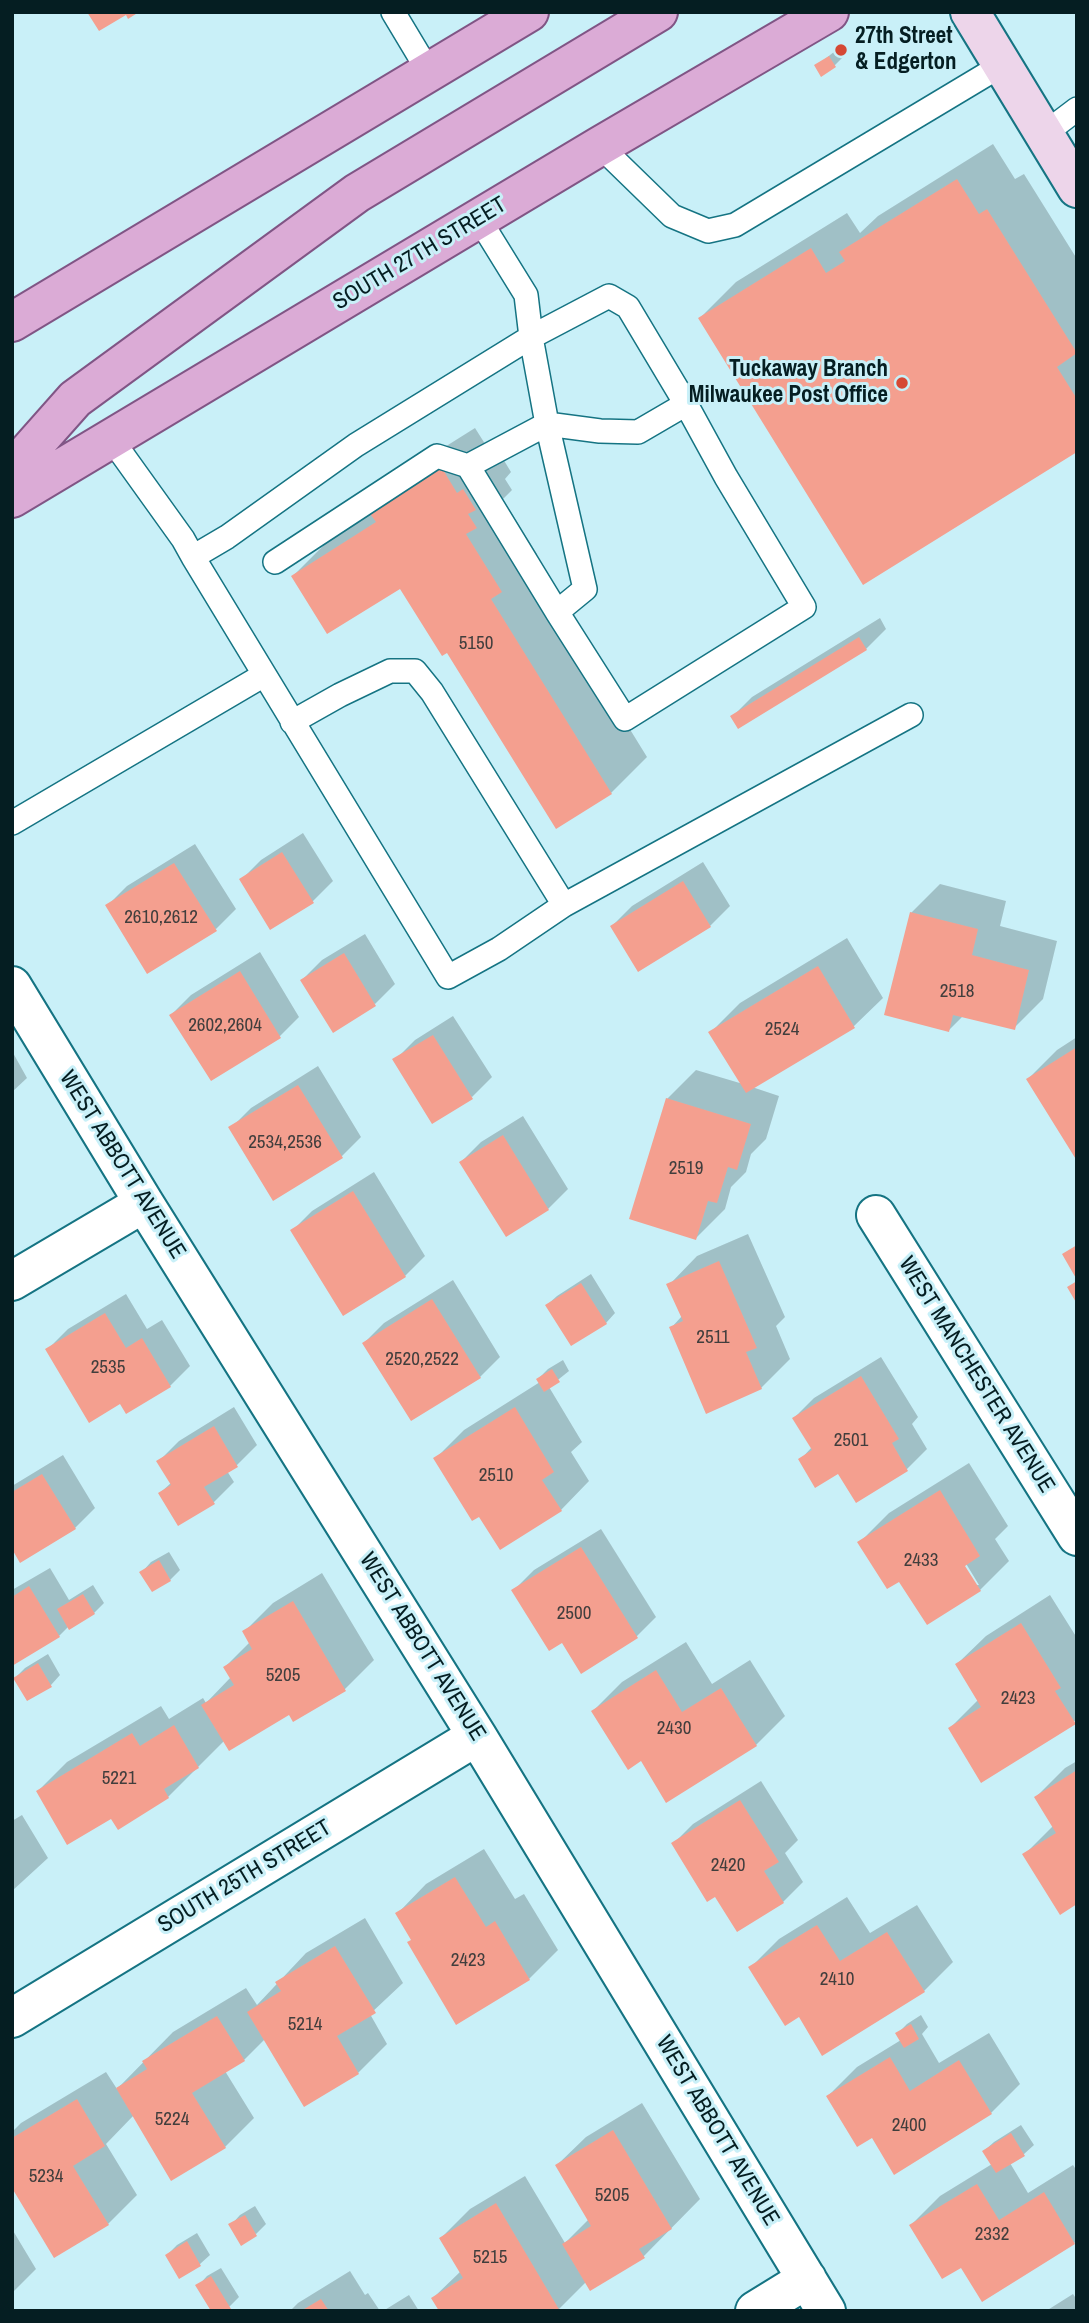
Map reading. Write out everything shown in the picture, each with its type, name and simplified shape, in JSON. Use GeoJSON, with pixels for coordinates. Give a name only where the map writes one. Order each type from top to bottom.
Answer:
{"type":"FeatureCollection","features":[{"type":"Feature","properties":{"kind":"main road"},"geometry":{"type":"LineString","coordinates":[[12,322],[529,12]]}},
{"type":"Feature","properties":{"kind":"main road"},"geometry":{"type":"LineString","coordinates":[[12,470],[75,399],[357,193],[658,12]]}},
{"type":"Feature","properties":{"kind":"main road","name":"SOUTH 27TH STREET"},"geometry":{"type":"LineString","coordinates":[[12,498],[829,12]]}},
{"type":"Feature","properties":{"kind":"street"},"geometry":{"type":"LineString","coordinates":[[970,12],[1077,188]]}},
{"type":"Feature","properties":{"kind":"street","name":"WEST ABBOTT AVENUE"},"geometry":{"type":"LineString","coordinates":[[12,986],[144,1203],[477,1736],[816,2295]]}},
{"type":"Feature","properties":{"kind":"street"},"geometry":{"type":"LineString","coordinates":[[12,1281],[144,1203]]}},
{"type":"Feature","properties":{"kind":"street","name":"WEST MANCHESTER AVENUE"},"geometry":{"type":"LineString","coordinates":[[876,1215],[1077,1536]]}},
{"type":"Feature","properties":{"kind":"street","name":"SOUTH 25TH STREET"},"geometry":{"type":"LineString","coordinates":[[12,2018],[477,1736]]}},
{"type":"Feature","properties":{"kind":"street"},"geometry":{"type":"LineString","coordinates":[[755,2311],[816,2295]]}},
{"type":"Feature","properties":{"kind":"lane"},"geometry":{"type":"LineString","coordinates":[[393,12],[429,72]]}},
{"type":"Feature","properties":{"kind":"lane"},"geometry":{"type":"LineString","coordinates":[[600,146],[672,216],[708,231],[735,225],[1002,65]]}},
{"type":"Feature","properties":{"kind":"lane"},"geometry":{"type":"LineString","coordinates":[[1044,134],[1077,109]]}},
{"type":"Feature","properties":{"kind":"lane"},"geometry":{"type":"LineString","coordinates":[[479,219],[526,295],[547,424],[585,589],[557,612]]}},
{"type":"Feature","properties":{"kind":"lane"},"geometry":{"type":"LineString","coordinates":[[193,557],[227,537],[356,445],[531,337],[609,296],[628,307],[804,607],[625,719],[468,466],[437,456],[275,562]]}},
{"type":"Feature","properties":{"kind":"lane"},"geometry":{"type":"LineString","coordinates":[[468,466],[547,424],[600,431],[638,432],[687,404]]}},
{"type":"Feature","properties":{"kind":"lane"},"geometry":{"type":"LineString","coordinates":[[112,440],[183,539],[448,977],[499,949],[564,905],[911,715]]}},
{"type":"Feature","properties":{"kind":"lane"},"geometry":{"type":"LineString","coordinates":[[292,722],[390,671],[415,671],[432,692],[564,905]]}},
{"type":"Feature","properties":{"kind":"lane"},"geometry":{"type":"LineString","coordinates":[[12,823],[264,675]]}},
{"type":"Feature","properties":{"kind":"building"},"geometry":{"type":"Polygon","coordinates":[[[87,12],[139,12],[128,19],[126,15],[99,31],[87,12]]]}},
{"type":"Feature","properties":{"kind":"building"},"geometry":{"type":"Polygon","coordinates":[[[829,56],[836,67],[821,77],[814,65],[829,56]]]}},
{"type":"Feature","properties":{"kind":"building","name":"Tuckaway Branch Milwaukee Post Office"},"geometry":{"type":"Polygon","coordinates":[[[957,179],[979,214],[987,209],[1077,353],[1057,367],[1077,399],[1077,452],[863,585],[698,318],[811,248],[826,273],[845,261],[839,252],[957,179]]]}},
{"type":"Feature","properties":{"kind":"building"},"geometry":{"type":"Polygon","coordinates":[[[439,463],[457,493],[463,489],[476,510],[468,514],[477,528],[466,534],[502,592],[491,599],[612,794],[556,829],[447,653],[442,656],[400,589],[327,634],[291,576],[376,522],[366,508],[439,463]]]}},
{"type":"Feature","properties":{"kind":"building"},"geometry":{"type":"Polygon","coordinates":[[[859,637],[867,650],[738,729],[730,716],[859,637]]]}},
{"type":"Feature","properties":{"kind":"building"},"geometry":{"type":"Polygon","coordinates":[[[282,852],[314,903],[270,930],[239,879],[282,852]]]}},
{"type":"Feature","properties":{"kind":"building"},"geometry":{"type":"Polygon","coordinates":[[[174,863],[217,931],[147,974],[105,905],[174,863]]]}},
{"type":"Feature","properties":{"kind":"building"},"geometry":{"type":"Polygon","coordinates":[[[683,881],[711,927],[638,972],[610,926],[683,881]]]}},
{"type":"Feature","properties":{"kind":"building"},"geometry":{"type":"Polygon","coordinates":[[[910,912],[978,929],[972,955],[1029,970],[1015,1030],[953,1015],[949,1032],[884,1015],[910,912]]]}},
{"type":"Feature","properties":{"kind":"building"},"geometry":{"type":"Polygon","coordinates":[[[344,953],[376,1006],[333,1033],[300,980],[344,953]]]}},
{"type":"Feature","properties":{"kind":"building"},"geometry":{"type":"Polygon","coordinates":[[[818,966],[855,1028],[746,1093],[708,1032],[818,966]]]}},
{"type":"Feature","properties":{"kind":"building"},"geometry":{"type":"Polygon","coordinates":[[[240,971],[281,1038],[211,1081],[169,1015],[240,971]]]}},
{"type":"Feature","properties":{"kind":"building"},"geometry":{"type":"Polygon","coordinates":[[[433,1035],[473,1099],[432,1124],[392,1059],[433,1035]]]}},
{"type":"Feature","properties":{"kind":"building"},"geometry":{"type":"Polygon","coordinates":[[[1077,1047],[1077,1161],[1026,1079],[1077,1047]]]}},
{"type":"Feature","properties":{"kind":"building"},"geometry":{"type":"Polygon","coordinates":[[[298,1085],[343,1158],[273,1201],[228,1127],[298,1085]]]}},
{"type":"Feature","properties":{"kind":"building"},"geometry":{"type":"Polygon","coordinates":[[[666,1098],[751,1124],[737,1170],[728,1167],[717,1203],[708,1201],[696,1240],[629,1219],[666,1098]]]}},
{"type":"Feature","properties":{"kind":"building"},"geometry":{"type":"Polygon","coordinates":[[[503,1135],[549,1210],[506,1237],[459,1162],[503,1135]]]}},
{"type":"Feature","properties":{"kind":"building"},"geometry":{"type":"Polygon","coordinates":[[[353,1191],[406,1277],[343,1316],[290,1230],[353,1191]]]}},
{"type":"Feature","properties":{"kind":"building"},"geometry":{"type":"Polygon","coordinates":[[[1077,1245],[1077,1280],[1062,1254],[1077,1245]]]}},
{"type":"Feature","properties":{"kind":"building"},"geometry":{"type":"Polygon","coordinates":[[[719,1261],[757,1348],[746,1352],[762,1389],[706,1414],[669,1327],[683,1321],[666,1284],[719,1261]]]}},
{"type":"Feature","properties":{"kind":"building"},"geometry":{"type":"Polygon","coordinates":[[[1077,1281],[1077,1304],[1067,1287],[1077,1281]]]}},
{"type":"Feature","properties":{"kind":"building"},"geometry":{"type":"Polygon","coordinates":[[[581,1283],[607,1324],[571,1346],[545,1305],[581,1283]]]}},
{"type":"Feature","properties":{"kind":"building"},"geometry":{"type":"Polygon","coordinates":[[[432,1299],[481,1378],[411,1421],[362,1343],[432,1299]]]}},
{"type":"Feature","properties":{"kind":"building"},"geometry":{"type":"Polygon","coordinates":[[[105,1313],[126,1348],[142,1338],[171,1387],[126,1414],[120,1404],[89,1423],[45,1349],[105,1313]]]}},
{"type":"Feature","properties":{"kind":"building"},"geometry":{"type":"Polygon","coordinates":[[[552,1369],[560,1382],[544,1392],[536,1379],[552,1369]]]}},
{"type":"Feature","properties":{"kind":"building"},"geometry":{"type":"Polygon","coordinates":[[[861,1376],[899,1439],[892,1443],[908,1471],[856,1503],[838,1474],[815,1488],[798,1459],[812,1450],[792,1418],[861,1376]]]}},
{"type":"Feature","properties":{"kind":"building"},"geometry":{"type":"Polygon","coordinates":[[[515,1407],[554,1472],[542,1480],[562,1511],[500,1550],[479,1517],[472,1521],[433,1458],[515,1407]]]}},
{"type":"Feature","properties":{"kind":"building"},"geometry":{"type":"Polygon","coordinates":[[[214,1426],[238,1467],[204,1487],[215,1504],[178,1526],[158,1493],[171,1485],[156,1461],[214,1426]]]}},
{"type":"Feature","properties":{"kind":"building"},"geometry":{"type":"Polygon","coordinates":[[[42,1474],[76,1529],[20,1563],[12,1549],[12,1492],[42,1474]]]}},
{"type":"Feature","properties":{"kind":"building"},"geometry":{"type":"Polygon","coordinates":[[[940,1490],[980,1556],[965,1566],[981,1591],[927,1625],[899,1582],[887,1589],[857,1542],[940,1490]]]}},
{"type":"Feature","properties":{"kind":"building"},"geometry":{"type":"Polygon","coordinates":[[[581,1547],[638,1638],[581,1674],[562,1643],[549,1651],[511,1590],[581,1547]]]}},
{"type":"Feature","properties":{"kind":"building"},"geometry":{"type":"Polygon","coordinates":[[[159,1560],[171,1581],[152,1592],[139,1572],[159,1560]]]}},
{"type":"Feature","properties":{"kind":"building"},"geometry":{"type":"Polygon","coordinates":[[[29,1586],[60,1637],[12,1666],[12,1597],[29,1586]]]}},
{"type":"Feature","properties":{"kind":"building"},"geometry":{"type":"Polygon","coordinates":[[[83,1594],[95,1614],[69,1630],[57,1609],[83,1594]]]}},
{"type":"Feature","properties":{"kind":"building"},"geometry":{"type":"Polygon","coordinates":[[[293,1601],[346,1691],[293,1722],[289,1715],[229,1751],[201,1705],[234,1685],[223,1667],[252,1649],[242,1631],[293,1601]]]}},
{"type":"Feature","properties":{"kind":"building"},"geometry":{"type":"Polygon","coordinates":[[[1021,1623],[1061,1688],[1055,1691],[1076,1724],[981,1783],[948,1728],[981,1707],[955,1664],[1021,1623]]]}},
{"type":"Feature","properties":{"kind":"building"},"geometry":{"type":"Polygon","coordinates":[[[38,1663],[52,1687],[27,1701],[13,1678],[38,1663]]]}},
{"type":"Feature","properties":{"kind":"building"},"geometry":{"type":"Polygon","coordinates":[[[656,1670],[682,1712],[721,1688],[757,1746],[666,1803],[641,1761],[628,1770],[591,1711],[656,1670]]]}},
{"type":"Feature","properties":{"kind":"building"},"geometry":{"type":"Polygon","coordinates":[[[174,1725],[199,1768],[164,1789],[169,1798],[118,1830],[111,1819],[67,1845],[36,1791],[132,1733],[140,1746],[174,1725]]]}},
{"type":"Feature","properties":{"kind":"building"},"geometry":{"type":"Polygon","coordinates":[[[1077,1770],[1077,1904],[1060,1915],[1022,1854],[1056,1833],[1034,1797],[1077,1770]]]}},
{"type":"Feature","properties":{"kind":"building"},"geometry":{"type":"Polygon","coordinates":[[[740,1800],[779,1862],[764,1871],[784,1903],[737,1932],[715,1897],[707,1902],[671,1843],[740,1800]]]}},
{"type":"Feature","properties":{"kind":"building"},"geometry":{"type":"Polygon","coordinates":[[[455,1877],[486,1927],[495,1921],[530,1980],[456,2025],[407,1942],[411,1940],[395,1913],[455,1877]]]}},
{"type":"Feature","properties":{"kind":"building"},"geometry":{"type":"Polygon","coordinates":[[[817,1925],[840,1961],[887,1932],[925,1992],[822,2056],[799,2017],[785,2026],[748,1967],[817,1925]]]}},
{"type":"Feature","properties":{"kind":"building"},"geometry":{"type":"Polygon","coordinates":[[[335,1946],[376,2013],[337,2036],[359,2074],[304,2107],[247,2012],[281,1991],[275,1982],[335,1946]]]}},
{"type":"Feature","properties":{"kind":"building"},"geometry":{"type":"Polygon","coordinates":[[[217,2016],[245,2061],[192,2093],[226,2148],[171,2181],[116,2088],[147,2069],[142,2061],[217,2016]]]}},
{"type":"Feature","properties":{"kind":"building"},"geometry":{"type":"Polygon","coordinates":[[[911,2024],[919,2039],[904,2048],[895,2033],[911,2024]]]}},
{"type":"Feature","properties":{"kind":"building"},"geometry":{"type":"Polygon","coordinates":[[[890,2057],[910,2091],[959,2060],[992,2114],[894,2175],[872,2138],[857,2147],[826,2096],[890,2057]]]}},
{"type":"Feature","properties":{"kind":"building"},"geometry":{"type":"Polygon","coordinates":[[[77,2099],[105,2146],[73,2166],[109,2225],[54,2258],[12,2188],[12,2138],[77,2099]]]}},
{"type":"Feature","properties":{"kind":"building"},"geometry":{"type":"Polygon","coordinates":[[[613,2130],[672,2229],[639,2249],[645,2258],[590,2291],[562,2244],[591,2226],[555,2165],[613,2130]]]}},
{"type":"Feature","properties":{"kind":"building"},"geometry":{"type":"Polygon","coordinates":[[[1011,2133],[1025,2156],[996,2173],[982,2151],[1011,2133]]]}},
{"type":"Feature","properties":{"kind":"building"},"geometry":{"type":"Polygon","coordinates":[[[977,2184],[999,2220],[1044,2192],[1075,2244],[982,2302],[961,2268],[942,2279],[909,2225],[977,2184]]]}},
{"type":"Feature","properties":{"kind":"building"},"geometry":{"type":"Polygon","coordinates":[[[496,2203],[560,2311],[439,2311],[431,2298],[463,2278],[439,2238],[496,2203]]]}},
{"type":"Feature","properties":{"kind":"building"},"geometry":{"type":"Polygon","coordinates":[[[245,2215],[257,2236],[241,2246],[228,2224],[245,2215]]]}},
{"type":"Feature","properties":{"kind":"building"},"geometry":{"type":"Polygon","coordinates":[[[187,2241],[201,2266],[179,2279],[165,2255],[187,2241]]]}},
{"type":"Feature","properties":{"kind":"building"},"geometry":{"type":"Polygon","coordinates":[[[211,2276],[231,2309],[211,2311],[195,2285],[211,2276]]]}},
{"type":"Feature","properties":{"kind":"building"},"geometry":{"type":"Polygon","coordinates":[[[321,2299],[329,2311],[301,2311],[321,2299]]]}},
{"type":"Feature","properties":{"kind":"place","name":"27th Street & Edgerton"},"geometry":{"type":"Point","coordinates":[841,50]}},
{"type":"Feature","properties":{"kind":"place","name":"Tuckaway Branch Milwaukee Post Office"},"geometry":{"type":"Point","coordinates":[902,383]}}]}
